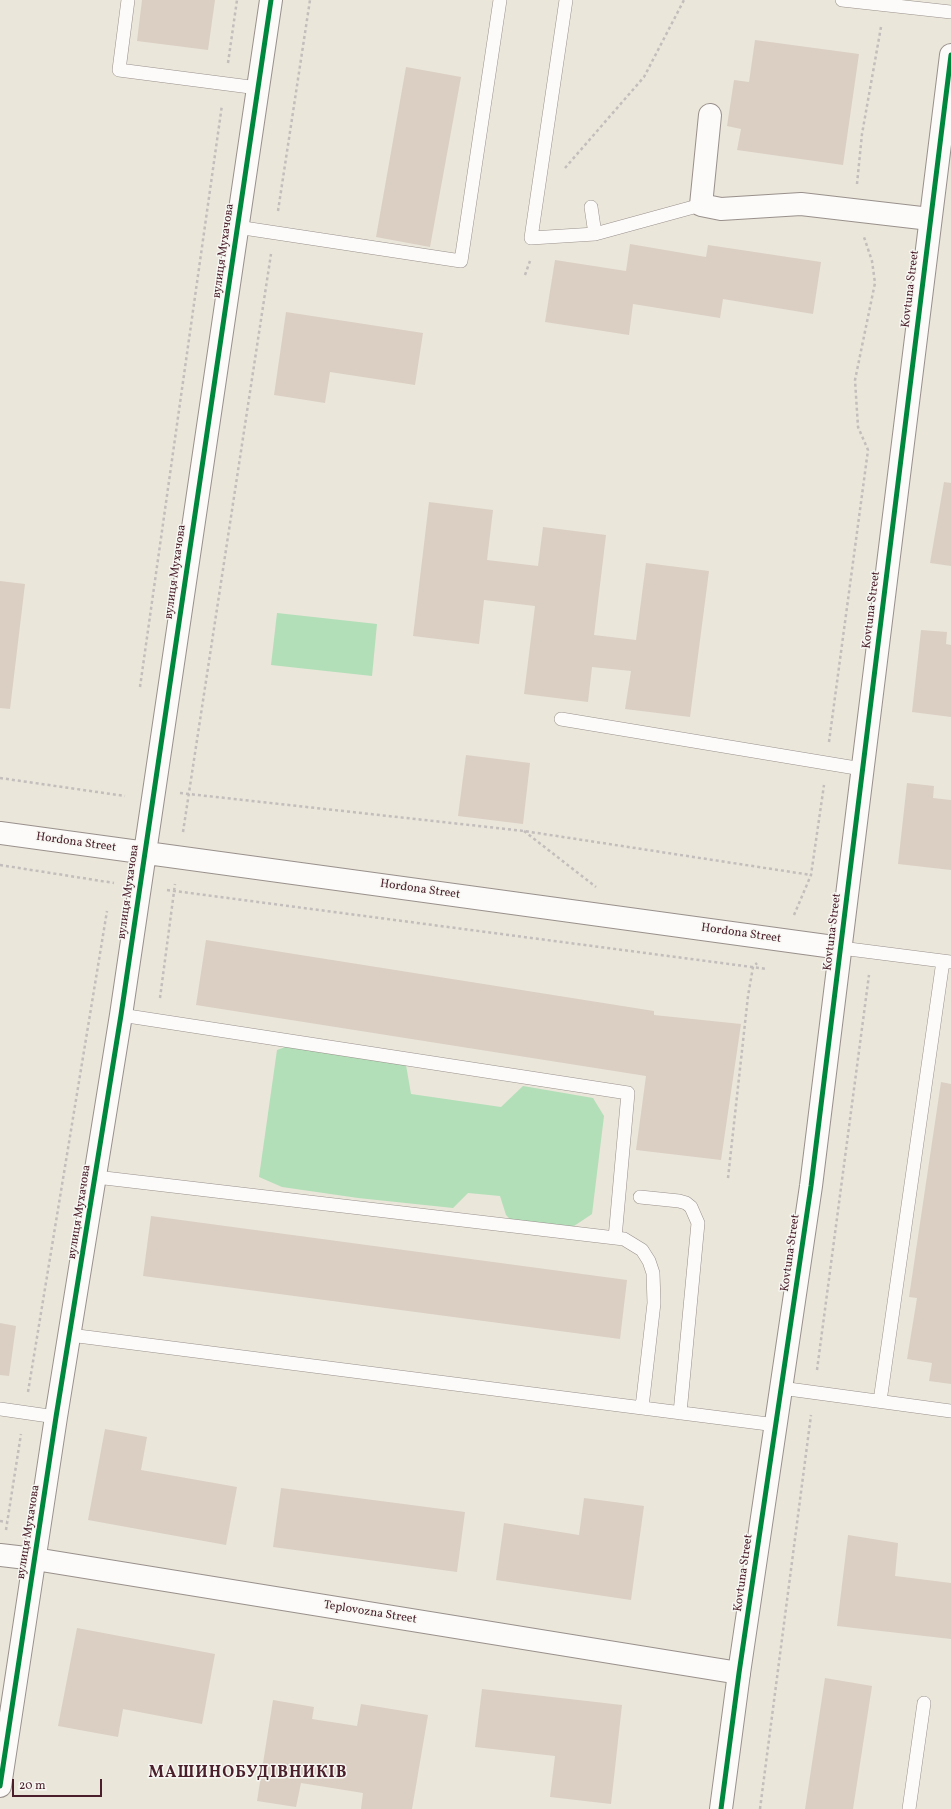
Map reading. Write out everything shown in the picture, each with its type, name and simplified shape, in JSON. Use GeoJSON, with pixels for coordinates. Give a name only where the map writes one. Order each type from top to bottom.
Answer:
{"type":"FeatureCollection","features":[{"type":"Feature","properties":{"kind":"street","name":"вулиця Мухачова"},"geometry":{"type":"LineString","coordinates":[[0,1786],[56,1417],[121,1015],[271,0]]}},
{"type":"Feature","properties":{"kind":"street","name":"Kovtuna Street"},"geometry":{"type":"LineString","coordinates":[[721,1809],[739,1673],[811,1186],[951,55]]}},
{"type":"Feature","properties":{"kind":"street"},"geometry":{"type":"LineString","coordinates":[[710,115],[701,205],[721,209],[801,204],[930,219]]}},
{"type":"Feature","properties":{"kind":"street","name":"Hordona Street"},"geometry":{"type":"LineString","coordinates":[[0,833],[841,948]]}},
{"type":"Feature","properties":{"kind":"street","name":"Teplovozna Street"},"geometry":{"type":"LineString","coordinates":[[1,1555],[35,1559],[739,1673]]}},
{"type":"Feature","properties":{"kind":"lane"},"geometry":{"type":"LineString","coordinates":[[128,0],[119,70],[258,88]]}},
{"type":"Feature","properties":{"kind":"lane"},"geometry":{"type":"LineString","coordinates":[[237,227],[461,261],[500,0]]}},
{"type":"Feature","properties":{"kind":"lane"},"geometry":{"type":"LineString","coordinates":[[566,0],[531,238],[595,234],[701,205]]}},
{"type":"Feature","properties":{"kind":"lane"},"geometry":{"type":"LineString","coordinates":[[842,0],[951,12]]}},
{"type":"Feature","properties":{"kind":"lane"},"geometry":{"type":"LineString","coordinates":[[591,207],[595,234]]}},
{"type":"Feature","properties":{"kind":"lane"},"geometry":{"type":"LineString","coordinates":[[561,720],[862,769]]}},
{"type":"Feature","properties":{"kind":"lane"},"geometry":{"type":"LineString","coordinates":[[841,948],[947,962],[880,1401]]}},
{"type":"Feature","properties":{"kind":"lane"},"geometry":{"type":"LineString","coordinates":[[121,1015],[628,1093],[615,1238]]}},
{"type":"Feature","properties":{"kind":"lane"},"geometry":{"type":"LineString","coordinates":[[96,1177],[615,1238],[634,1244],[642,1250],[649,1261],[653,1273],[654,1303],[642,1407]]}},
{"type":"Feature","properties":{"kind":"lane"},"geometry":{"type":"LineString","coordinates":[[640,1197],[686,1203],[691,1207],[698,1223],[680,1413]]}},
{"type":"Feature","properties":{"kind":"lane"},"geometry":{"type":"LineString","coordinates":[[70,1335],[776,1425]]}},
{"type":"Feature","properties":{"kind":"lane"},"geometry":{"type":"LineString","coordinates":[[781,1388],[951,1411]]}},
{"type":"Feature","properties":{"kind":"lane"},"geometry":{"type":"LineString","coordinates":[[0,1408],[56,1417]]}},
{"type":"Feature","properties":{"kind":"lane"},"geometry":{"type":"LineString","coordinates":[[909,1809],[924,1703]]}},
{"type":"Feature","properties":{"kind":"path"},"geometry":{"type":"LineString","coordinates":[[140,692],[237,0]]}},
{"type":"Feature","properties":{"kind":"path"},"geometry":{"type":"LineString","coordinates":[[156,1021],[174,891],[310,0]]}},
{"type":"Feature","properties":{"kind":"path"},"geometry":{"type":"LineString","coordinates":[[563,170],[644,77],[684,0]]}},
{"type":"Feature","properties":{"kind":"path"},"geometry":{"type":"LineString","coordinates":[[728,1178],[753,967],[779,939],[791,921],[811,875],[868,450],[858,427],[855,380],[875,283],[872,261],[854,211],[865,120],[885,4]]}},
{"type":"Feature","properties":{"kind":"path"},"geometry":{"type":"LineString","coordinates":[[525,275],[539,238]]}},
{"type":"Feature","properties":{"kind":"path"},"geometry":{"type":"LineString","coordinates":[[0,778],[125,796]]}},
{"type":"Feature","properties":{"kind":"path"},"geometry":{"type":"LineString","coordinates":[[124,804],[126,786],[524,831],[811,875]]}},
{"type":"Feature","properties":{"kind":"path"},"geometry":{"type":"LineString","coordinates":[[111,890],[117,849]]}},
{"type":"Feature","properties":{"kind":"path"},"geometry":{"type":"LineString","coordinates":[[0,865],[174,891],[767,969]]}},
{"type":"Feature","properties":{"kind":"path"},"geometry":{"type":"LineString","coordinates":[[1,1555],[108,906]]}},
{"type":"Feature","properties":{"kind":"path"},"geometry":{"type":"LineString","coordinates":[[0,1521],[7,1522]]}},
{"type":"Feature","properties":{"kind":"green space"},"geometry":{"type":"Polygon","coordinates":[[[277,613],[377,624],[372,676],[271,665],[277,613]]]}},
{"type":"Feature","properties":{"kind":"green space"},"geometry":{"type":"Polygon","coordinates":[[[288,1046],[406,1065],[411,1094],[501,1107],[523,1086],[593,1098],[604,1116],[592,1214],[571,1228],[513,1222],[506,1215],[500,1196],[468,1193],[453,1208],[358,1198],[282,1187],[259,1177],[277,1050],[288,1046]]]}},
{"type":"Feature","properties":{"kind":"building"},"geometry":{"type":"Polygon","coordinates":[[[142,0],[215,0],[208,50],[137,41],[142,0]]]}},
{"type":"Feature","properties":{"kind":"building"},"geometry":{"type":"Polygon","coordinates":[[[755,40],[859,54],[843,165],[737,150],[741,129],[727,126],[734,80],[749,82],[755,40]]]}},
{"type":"Feature","properties":{"kind":"building"},"geometry":{"type":"Polygon","coordinates":[[[406,67],[461,77],[430,247],[376,237],[406,67]]]}},
{"type":"Feature","properties":{"kind":"building"},"geometry":{"type":"Polygon","coordinates":[[[630,244],[706,257],[708,245],[821,262],[813,314],[723,299],[720,318],[633,304],[629,335],[545,322],[555,260],[626,271],[630,244]]]}},
{"type":"Feature","properties":{"kind":"building"},"geometry":{"type":"Polygon","coordinates":[[[286,312],[423,333],[415,385],[330,372],[325,403],[274,395],[286,312]]]}},
{"type":"Feature","properties":{"kind":"building"},"geometry":{"type":"Polygon","coordinates":[[[944,482],[951,483],[951,566],[930,563],[944,482]]]}},
{"type":"Feature","properties":{"kind":"building"},"geometry":{"type":"Polygon","coordinates":[[[429,502],[493,510],[487,560],[538,566],[543,527],[606,535],[594,635],[636,640],[646,563],[709,571],[690,717],[625,709],[631,671],[592,667],[588,702],[524,694],[535,606],[484,600],[479,644],[413,636],[429,502]]]}},
{"type":"Feature","properties":{"kind":"building"},"geometry":{"type":"Polygon","coordinates":[[[0,581],[25,584],[10,709],[0,708],[0,581]]]}},
{"type":"Feature","properties":{"kind":"building"},"geometry":{"type":"Polygon","coordinates":[[[921,630],[947,632],[946,644],[951,645],[951,717],[912,712],[921,630]]]}},
{"type":"Feature","properties":{"kind":"building"},"geometry":{"type":"Polygon","coordinates":[[[466,755],[530,763],[523,824],[458,816],[466,755]]]}},
{"type":"Feature","properties":{"kind":"building"},"geometry":{"type":"Polygon","coordinates":[[[907,783],[934,786],[933,798],[951,800],[951,870],[898,864],[907,783]]]}},
{"type":"Feature","properties":{"kind":"building"},"geometry":{"type":"Polygon","coordinates":[[[206,940],[654,1011],[654,1015],[741,1024],[721,1160],[636,1150],[646,1076],[196,1005],[206,940]]]}},
{"type":"Feature","properties":{"kind":"building"},"geometry":{"type":"Polygon","coordinates":[[[941,1082],[951,1084],[951,1384],[929,1381],[932,1363],[907,1359],[917,1298],[909,1297],[941,1082]]]}},
{"type":"Feature","properties":{"kind":"building"},"geometry":{"type":"Polygon","coordinates":[[[151,1216],[627,1280],[620,1339],[143,1276],[151,1216]]]}},
{"type":"Feature","properties":{"kind":"building"},"geometry":{"type":"Polygon","coordinates":[[[0,1323],[16,1326],[9,1376],[0,1375],[0,1323]]]}},
{"type":"Feature","properties":{"kind":"building"},"geometry":{"type":"Polygon","coordinates":[[[105,1429],[147,1437],[141,1470],[237,1487],[226,1545],[88,1520],[105,1429]]]}},
{"type":"Feature","properties":{"kind":"building"},"geometry":{"type":"Polygon","coordinates":[[[281,1488],[465,1512],[457,1572],[273,1547],[281,1488]]]}},
{"type":"Feature","properties":{"kind":"building"},"geometry":{"type":"Polygon","coordinates":[[[584,1498],[644,1506],[631,1600],[496,1580],[504,1523],[579,1535],[584,1498]]]}},
{"type":"Feature","properties":{"kind":"building"},"geometry":{"type":"Polygon","coordinates":[[[848,1535],[898,1543],[895,1576],[951,1583],[951,1639],[837,1626],[848,1535]]]}},
{"type":"Feature","properties":{"kind":"building"},"geometry":{"type":"Polygon","coordinates":[[[77,1628],[215,1654],[202,1724],[123,1709],[118,1737],[58,1726],[77,1628]]]}},
{"type":"Feature","properties":{"kind":"building"},"geometry":{"type":"Polygon","coordinates":[[[825,1678],[872,1686],[853,1809],[805,1809],[825,1678]]]}},
{"type":"Feature","properties":{"kind":"building"},"geometry":{"type":"Polygon","coordinates":[[[482,1689],[622,1705],[611,1804],[550,1797],[555,1756],[475,1747],[482,1689]]]}},
{"type":"Feature","properties":{"kind":"building"},"geometry":{"type":"Polygon","coordinates":[[[273,1700],[314,1707],[312,1719],[357,1726],[361,1704],[428,1715],[412,1809],[361,1809],[363,1793],[301,1783],[296,1807],[257,1801],[273,1700]]]}},
{"type":"Feature","properties":{"kind":"cycle path"},"geometry":{"type":"LineString","coordinates":[[0,1786],[56,1417],[121,1015],[271,0]]}},
{"type":"Feature","properties":{"kind":"cycle path"},"geometry":{"type":"LineString","coordinates":[[721,1809],[739,1673],[811,1186],[951,55]]}},
{"type":"Feature","properties":{"kind":"district","name":"МАШИНОБУДІВНИКІВ"},"geometry":{"type":"Point","coordinates":[248,1774]}}]}
